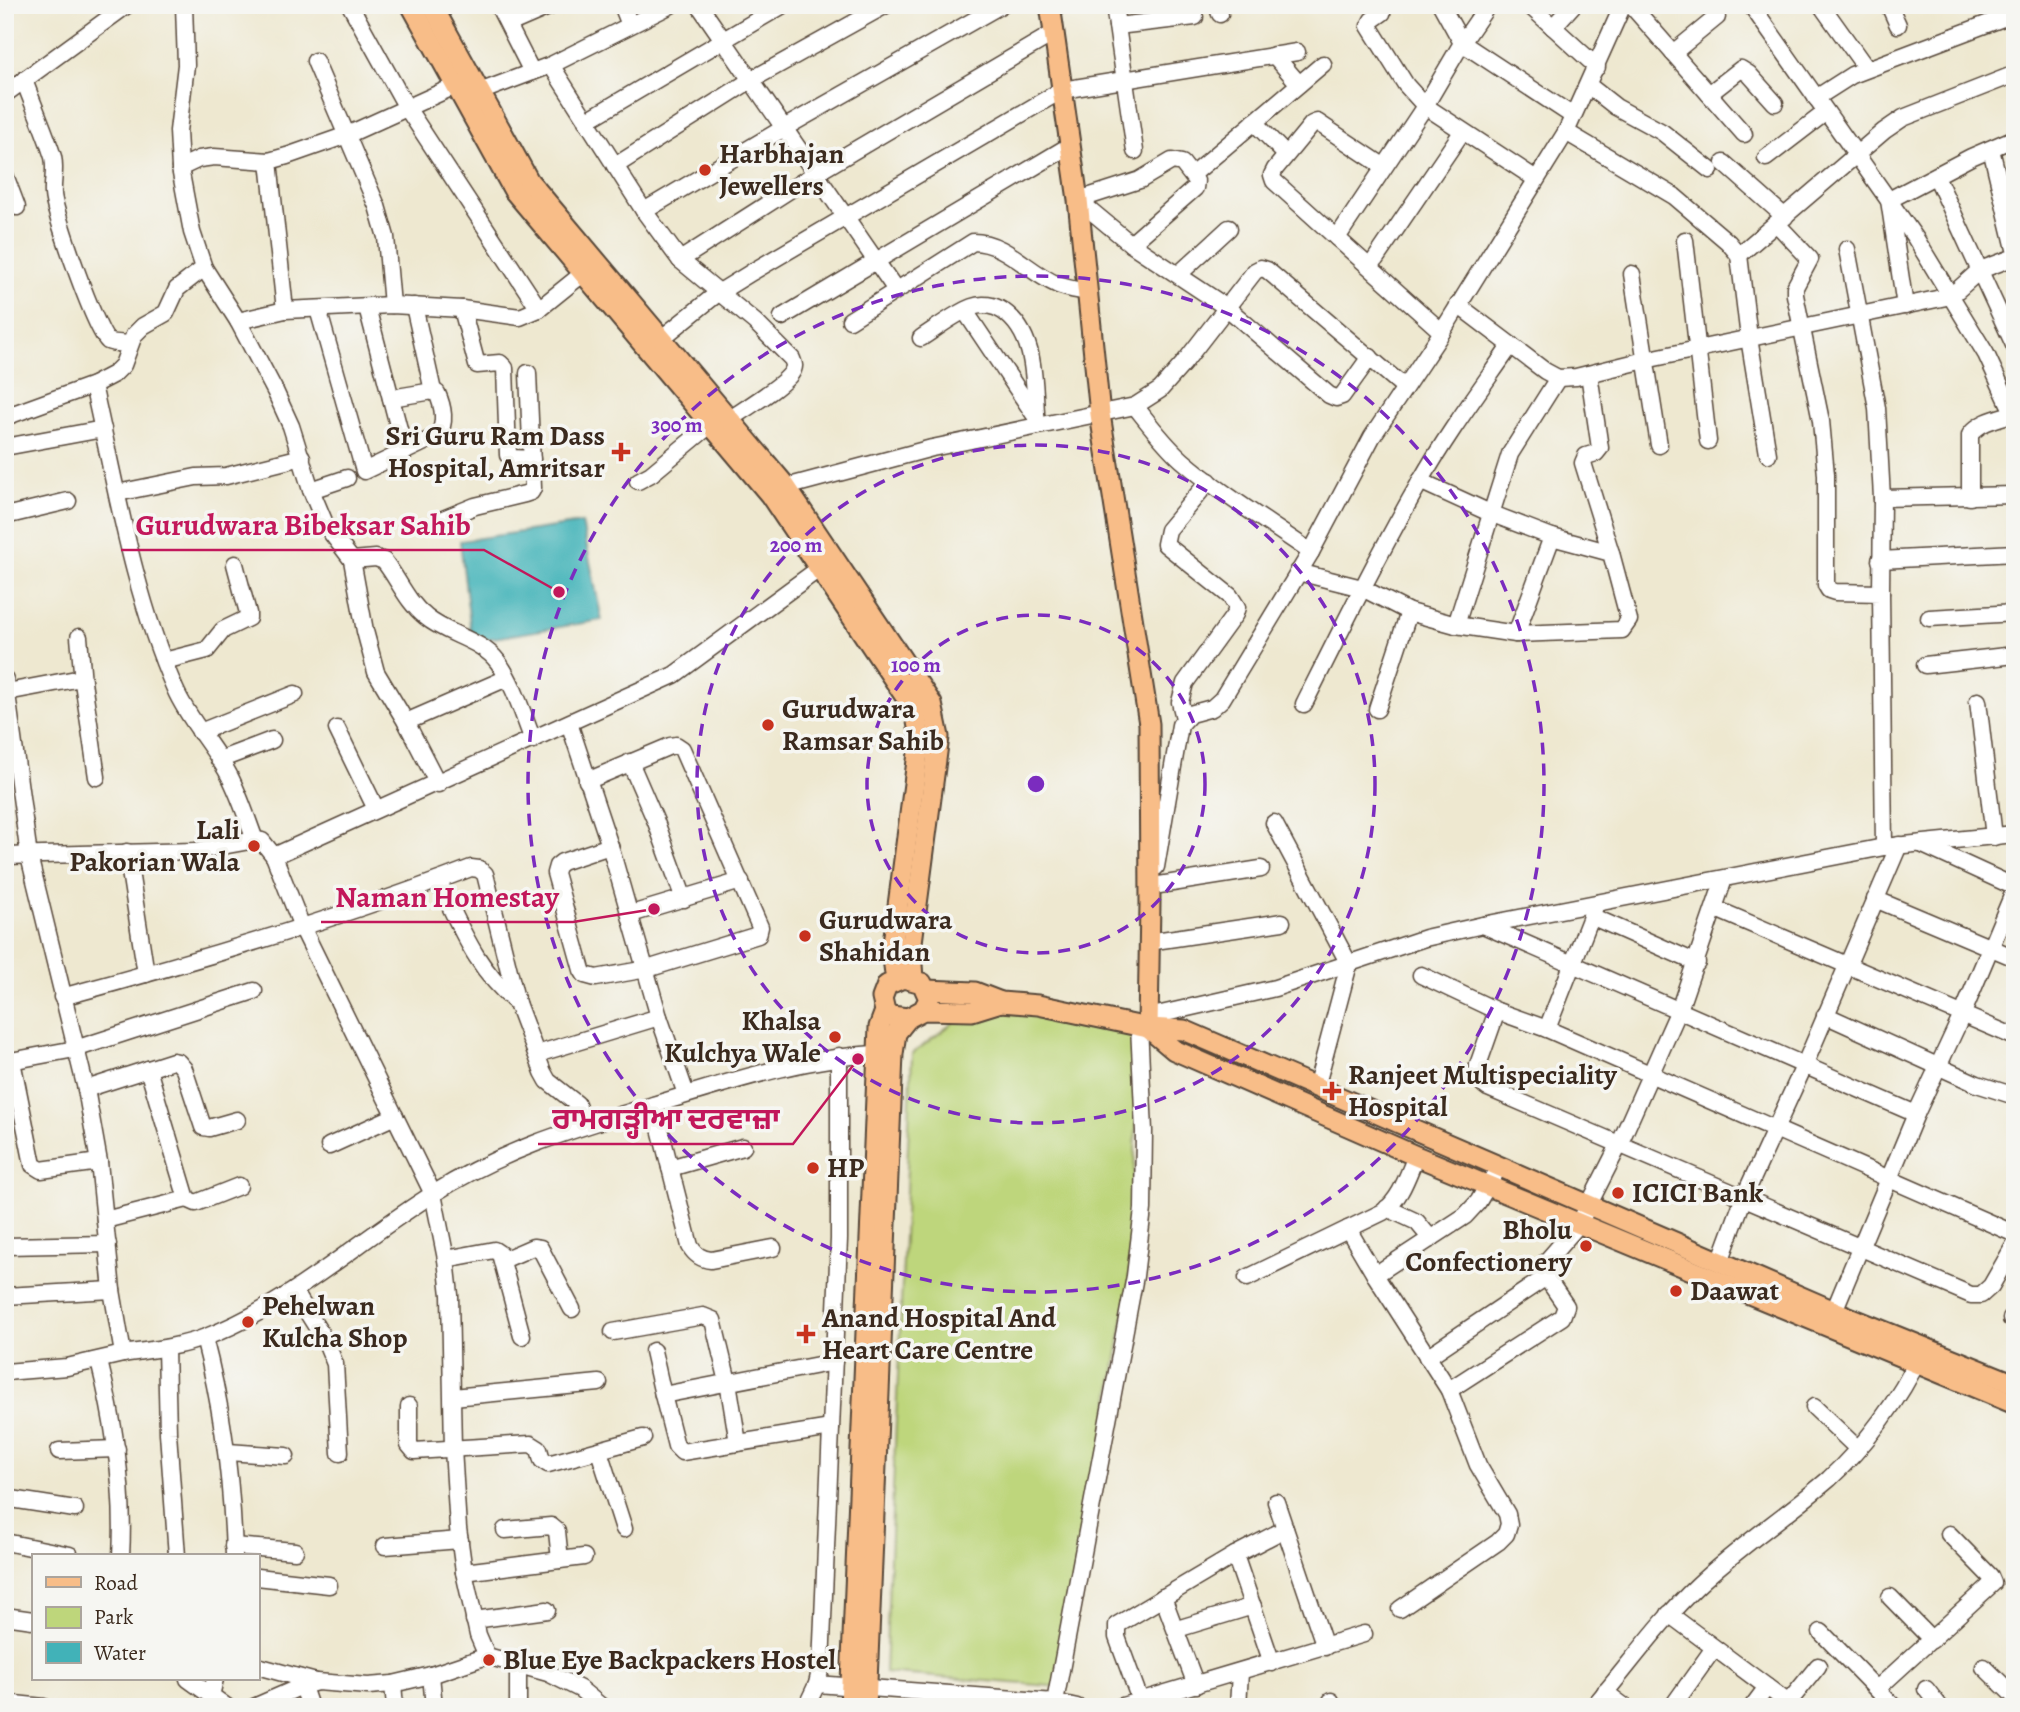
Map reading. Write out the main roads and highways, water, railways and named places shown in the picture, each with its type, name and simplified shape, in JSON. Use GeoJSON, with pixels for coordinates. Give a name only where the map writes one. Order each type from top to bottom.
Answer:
{"type":"FeatureCollection","features":[{"type":"Feature","properties":{"kind":"main road"},"geometry":{"type":"LineString","coordinates":[[411,5],[466,92],[590,268],[691,387],[730,419],[786,487],[932,704],[939,737],[911,950],[913,996],[896,1033],[893,1054],[859,1687],[850,1707]]}},
{"type":"Feature","properties":{"kind":"main road"},"geometry":{"type":"LineString","coordinates":[[432,5],[466,92]]}},
{"type":"Feature","properties":{"kind":"main road"},"geometry":{"type":"LineString","coordinates":[[1049,5],[1078,200],[1100,414],[1149,724],[1152,894],[1145,1024]]}},
{"type":"Feature","properties":{"kind":"main road"},"geometry":{"type":"LineString","coordinates":[[590,268],[662,338],[710,425],[770,495],[915,711],[920,738],[892,951],[913,996]]}},
{"type":"Feature","properties":{"kind":"main road"},"geometry":{"type":"LineString","coordinates":[[866,1707],[859,1687],[879,1027],[885,1011],[882,998],[887,985],[913,996],[972,1012],[1001,1002],[1038,1004],[1184,1030],[1834,1311],[2015,1404]]}},
{"type":"Feature","properties":{"kind":"main road"},"geometry":{"type":"LineString","coordinates":[[885,1011],[891,1016],[913,996]]}},
{"type":"Feature","properties":{"kind":"main road"},"geometry":{"type":"LineString","coordinates":[[1145,1024],[1174,1050],[1489,1187],[1919,1356],[2015,1384]]}},
{"type":"Feature","properties":{"kind":"water"},"geometry":{"type":"Polygon","coordinates":[[[582,523],[602,620],[482,640],[471,633],[460,541],[582,523]]]}},
{"type":"Feature","properties":{"kind":"place","name":"Harbhajan Jewellers"},"geometry":{"type":"Point","coordinates":[705,170]}},
{"type":"Feature","properties":{"kind":"place","name":"Sri Guru Ram Dass Hospital, Amritsar"},"geometry":{"type":"Point","coordinates":[621,452]}},
{"type":"Feature","properties":{"kind":"place","name":"Gurudwara Bibeksar Sahib"},"geometry":{"type":"Point","coordinates":[559,592]}},
{"type":"Feature","properties":{"kind":"place","name":"Gurudwara Ramsar Sahib"},"geometry":{"type":"Point","coordinates":[768,725]}},
{"type":"Feature","properties":{"kind":"place","name":"Lali Pakorian Wala"},"geometry":{"type":"Point","coordinates":[254,846]}},
{"type":"Feature","properties":{"kind":"place","name":"Naman Homestay"},"geometry":{"type":"Point","coordinates":[654,909]}},
{"type":"Feature","properties":{"kind":"place","name":"Gurudwara Shahidan"},"geometry":{"type":"Point","coordinates":[805,936]}},
{"type":"Feature","properties":{"kind":"place","name":"Khalsa Kulchya Wale"},"geometry":{"type":"Point","coordinates":[835,1037]}},
{"type":"Feature","properties":{"kind":"place","name":"ਰਾਮਗੜ੍ਹੀਆ ਦਰਵਾਜ਼ਾ"},"geometry":{"type":"Point","coordinates":[858,1059]}},
{"type":"Feature","properties":{"kind":"place","name":"Ranjeet Multispeciality Hospital"},"geometry":{"type":"Point","coordinates":[1332,1091]}},
{"type":"Feature","properties":{"kind":"place","name":"HP"},"geometry":{"type":"Point","coordinates":[813,1168]}},
{"type":"Feature","properties":{"kind":"place","name":"ICICI Bank"},"geometry":{"type":"Point","coordinates":[1618,1193]}},
{"type":"Feature","properties":{"kind":"place","name":"Bholu Confectionery"},"geometry":{"type":"Point","coordinates":[1586,1246]}},
{"type":"Feature","properties":{"kind":"place","name":"Daawat"},"geometry":{"type":"Point","coordinates":[1676,1291]}},
{"type":"Feature","properties":{"kind":"place","name":"Pehelwan Kulcha Shop"},"geometry":{"type":"Point","coordinates":[248,1322]}},
{"type":"Feature","properties":{"kind":"place","name":"Anand Hospital And Heart Care Centre"},"geometry":{"type":"Point","coordinates":[806,1334]}},
{"type":"Feature","properties":{"kind":"place","name":"Blue Eye Backpackers Hostel"},"geometry":{"type":"Point","coordinates":[489,1660]}}]}
